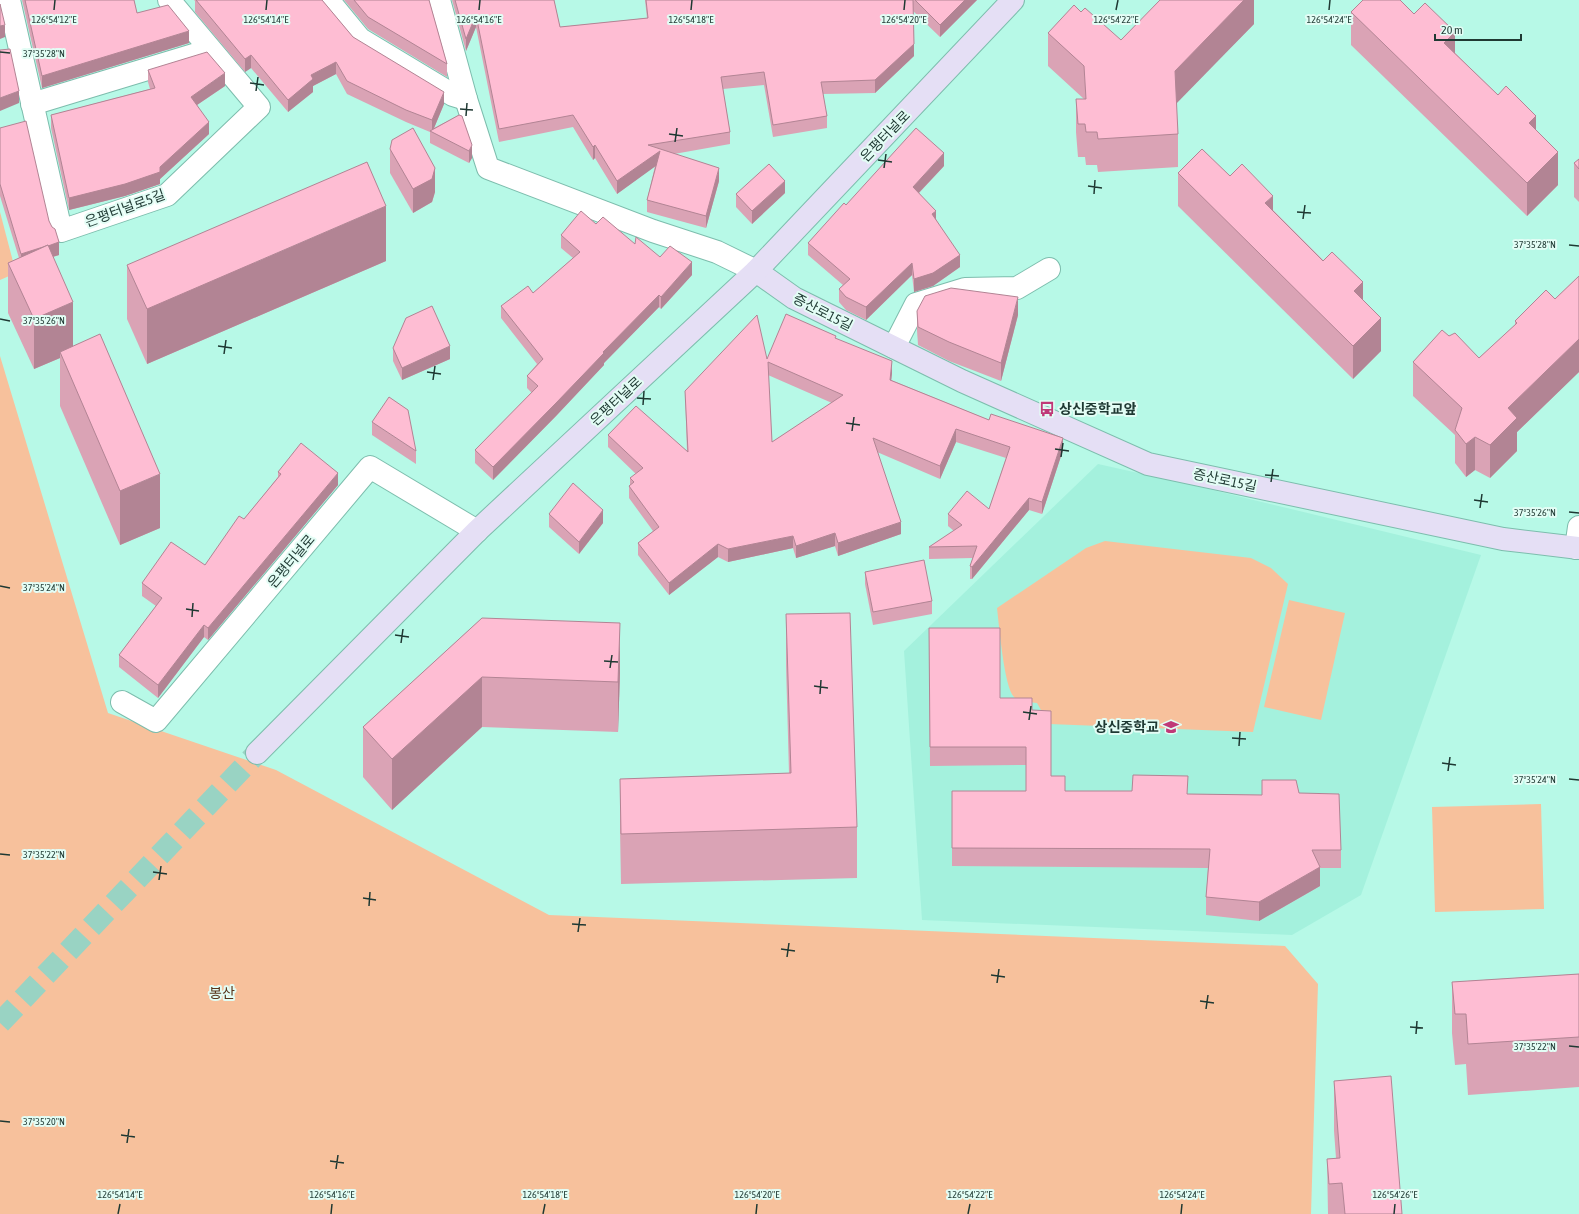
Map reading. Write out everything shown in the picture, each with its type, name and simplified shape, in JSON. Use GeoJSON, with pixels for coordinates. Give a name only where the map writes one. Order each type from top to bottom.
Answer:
{"type":"FeatureCollection","features":[{"type":"Feature","properties":{"kind":"main road","name":"은평터널로"},"geometry":{"type":"LineString","coordinates":[[257,753],[477,531],[756,271],[1013,0]]}},
{"type":"Feature","properties":{"kind":"main road","name":"증산로15길"},"geometry":{"type":"LineString","coordinates":[[756,271],[794,298],[962,381],[1148,464],[1504,539],[1578,541]]}},
{"type":"Feature","properties":{"kind":"street","name":"은평터널로5길"},"geometry":{"type":"LineString","coordinates":[[9,0],[10,48],[32,104],[61,231],[167,195],[259,107],[169,0]]}},
{"type":"Feature","properties":{"kind":"street"},"geometry":{"type":"LineString","coordinates":[[328,0],[360,39],[453,95],[466,99]]}},
{"type":"Feature","properties":{"kind":"street"},"geometry":{"type":"LineString","coordinates":[[439,0],[466,99],[488,168],[653,231],[717,252],[756,271]]}},
{"type":"Feature","properties":{"kind":"street"},"geometry":{"type":"LineString","coordinates":[[32,104],[210,50]]}},
{"type":"Feature","properties":{"kind":"street"},"geometry":{"type":"LineString","coordinates":[[894,347],[916,304],[965,289],[1018,288],[1049,269]]}},
{"type":"Feature","properties":{"kind":"street","name":"은평터널로"},"geometry":{"type":"LineString","coordinates":[[122,702],[156,721],[370,468],[477,531]]}},
{"type":"Feature","properties":{"kind":"shaded area","name":"상신중학교"},"geometry":{"type":"Polygon","coordinates":[[[1098,464],[1192,485],[1481,555],[1361,895],[1292,935],[922,920],[904,651],[1098,464]]]}},
{"type":"Feature","properties":{"kind":"green space"},"geometry":{"type":"Polygon","coordinates":[[[0,212],[16,273],[0,280],[0,212]]]}},
{"type":"Feature","properties":{"kind":"green space","name":"봉산"},"geometry":{"type":"Polygon","coordinates":[[[0,356],[108,713],[276,770],[549,915],[1285,946],[1318,984],[1311,1214],[0,1214],[0,356]]]}},
{"type":"Feature","properties":{"kind":"green space"},"geometry":{"type":"Polygon","coordinates":[[[1105,541],[1251,558],[1271,568],[1288,584],[1253,732],[1049,724],[1037,703],[1022,701],[1014,697],[1010,691],[1007,681],[997,608],[1086,548],[1105,541]]]}},
{"type":"Feature","properties":{"kind":"green space"},"geometry":{"type":"Polygon","coordinates":[[[1289,600],[1345,613],[1321,720],[1264,707],[1289,600]]]}},
{"type":"Feature","properties":{"kind":"green space"},"geometry":{"type":"Polygon","coordinates":[[[1541,804],[1544,909],[1435,912],[1432,807],[1541,804]]]}},
{"type":"Feature","properties":{"kind":"building"},"geometry":{"type":"Polygon","coordinates":[[[25,0],[134,0],[137,13],[168,5],[189,31],[42,76],[25,0]]]}},
{"type":"Feature","properties":{"kind":"building"},"geometry":{"type":"Polygon","coordinates":[[[196,0],[322,0],[353,37],[444,92],[432,120],[406,110],[347,81],[336,62],[311,75],[313,79],[288,100],[251,55],[245,59],[196,0]]]}},
{"type":"Feature","properties":{"kind":"building"},"geometry":{"type":"Polygon","coordinates":[[[354,0],[429,0],[447,64],[368,17],[354,0]]]}},
{"type":"Feature","properties":{"kind":"building"},"geometry":{"type":"Polygon","coordinates":[[[455,0],[554,0],[560,27],[648,18],[646,0],[913,0],[914,44],[875,80],[821,82],[827,116],[773,125],[764,72],[721,77],[730,132],[648,145],[719,168],[706,216],[647,200],[660,151],[617,181],[595,145],[593,147],[573,115],[499,129],[476,15],[466,39],[455,0]]]}},
{"type":"Feature","properties":{"kind":"building"},"geometry":{"type":"Polygon","coordinates":[[[915,0],[965,0],[940,25],[915,0]]]}},
{"type":"Feature","properties":{"kind":"building"},"geometry":{"type":"Polygon","coordinates":[[[1160,0],[1244,0],[1175,71],[1178,134],[1098,139],[1097,132],[1086,132],[1085,124],[1078,124],[1076,99],[1086,99],[1084,66],[1048,33],[1074,5],[1081,12],[1085,8],[1121,40],[1160,0]]]}},
{"type":"Feature","properties":{"kind":"building"},"geometry":{"type":"Polygon","coordinates":[[[1363,0],[1400,0],[1414,14],[1425,3],[1455,32],[1444,43],[1498,95],[1506,86],[1536,116],[1529,123],[1558,152],[1527,183],[1351,12],[1363,0]]]}},
{"type":"Feature","properties":{"kind":"building"},"geometry":{"type":"Polygon","coordinates":[[[0,4],[5,25],[0,26],[0,4]]]}},
{"type":"Feature","properties":{"kind":"building"},"geometry":{"type":"Polygon","coordinates":[[[10,49],[19,91],[0,98],[0,50],[10,49]]]}},
{"type":"Feature","properties":{"kind":"building"},"geometry":{"type":"Polygon","coordinates":[[[207,52],[225,73],[191,97],[209,122],[160,167],[160,172],[125,184],[69,198],[51,115],[155,88],[148,70],[207,52]]]}},
{"type":"Feature","properties":{"kind":"building"},"geometry":{"type":"Polygon","coordinates":[[[459,115],[462,116],[472,145],[469,151],[430,131],[459,115]]]}},
{"type":"Feature","properties":{"kind":"building"},"geometry":{"type":"Polygon","coordinates":[[[26,121],[49,221],[55,229],[59,242],[21,254],[0,184],[0,128],[26,121]]]}},
{"type":"Feature","properties":{"kind":"building"},"geometry":{"type":"Polygon","coordinates":[[[413,128],[435,168],[432,179],[413,189],[390,149],[392,140],[413,128]]]}},
{"type":"Feature","properties":{"kind":"building"},"geometry":{"type":"Polygon","coordinates":[[[916,128],[944,153],[913,187],[936,211],[932,214],[960,255],[933,273],[914,279],[912,263],[866,307],[846,297],[839,289],[850,279],[808,243],[844,203],[846,205],[916,128]]]}},
{"type":"Feature","properties":{"kind":"building"},"geometry":{"type":"Polygon","coordinates":[[[1202,149],[1230,176],[1242,164],[1273,196],[1265,203],[1323,261],[1332,252],[1363,282],[1354,291],[1381,318],[1353,346],[1178,173],[1202,149]]]}},
{"type":"Feature","properties":{"kind":"building"},"geometry":{"type":"Polygon","coordinates":[[[1579,159],[1579,169],[1574,163],[1579,159]]]}},
{"type":"Feature","properties":{"kind":"building"},"geometry":{"type":"Polygon","coordinates":[[[367,162],[386,206],[147,309],[127,265],[367,162]]]}},
{"type":"Feature","properties":{"kind":"building"},"geometry":{"type":"Polygon","coordinates":[[[769,164],[785,181],[752,211],[736,194],[769,164]]]}},
{"type":"Feature","properties":{"kind":"building"},"geometry":{"type":"Polygon","coordinates":[[[581,211],[596,224],[603,217],[635,244],[636,237],[660,257],[670,246],[692,262],[661,297],[659,295],[493,467],[475,450],[538,386],[527,376],[543,359],[501,306],[528,286],[533,293],[580,252],[561,235],[581,211]]]}},
{"type":"Feature","properties":{"kind":"building"},"geometry":{"type":"Polygon","coordinates":[[[48,245],[73,302],[34,319],[8,263],[48,245]]]}},
{"type":"Feature","properties":{"kind":"building"},"geometry":{"type":"Polygon","coordinates":[[[1579,276],[1579,339],[1508,408],[1517,418],[1490,445],[1475,437],[1466,444],[1455,430],[1462,408],[1413,362],[1442,330],[1449,336],[1455,333],[1479,358],[1517,323],[1515,321],[1546,290],[1555,299],[1579,276]]]}},
{"type":"Feature","properties":{"kind":"building"},"geometry":{"type":"Polygon","coordinates":[[[951,288],[1018,297],[1001,363],[949,342],[918,327],[917,311],[925,296],[951,288]]]}},
{"type":"Feature","properties":{"kind":"building"},"geometry":{"type":"Polygon","coordinates":[[[432,306],[450,346],[402,368],[393,348],[406,318],[432,306]]]}},
{"type":"Feature","properties":{"kind":"building"},"geometry":{"type":"Polygon","coordinates":[[[786,314],[836,336],[835,338],[892,361],[890,380],[989,420],[991,414],[1063,438],[1042,502],[1029,498],[972,567],[970,566],[977,546],[929,547],[962,525],[948,514],[967,491],[989,509],[1010,447],[956,429],[940,466],[873,438],[901,522],[838,543],[835,533],[796,546],[793,536],[728,549],[718,544],[669,583],[638,543],[659,527],[629,486],[634,482],[630,478],[643,468],[608,435],[636,406],[688,452],[685,391],[757,315],[767,359],[786,314]],[[768,362],[772,442],[843,395],[768,362]]]}},
{"type":"Feature","properties":{"kind":"building"},"geometry":{"type":"Polygon","coordinates":[[[100,334],[160,474],[120,491],[60,352],[100,334]]]}},
{"type":"Feature","properties":{"kind":"building"},"geometry":{"type":"Polygon","coordinates":[[[389,397],[408,410],[416,451],[372,422],[389,397]]]}},
{"type":"Feature","properties":{"kind":"building"},"geometry":{"type":"Polygon","coordinates":[[[301,443],[338,473],[208,628],[204,625],[158,685],[119,655],[162,598],[142,583],[171,542],[205,565],[239,516],[244,519],[281,474],[278,472],[301,443]]]}},
{"type":"Feature","properties":{"kind":"building"},"geometry":{"type":"Polygon","coordinates":[[[573,483],[603,510],[579,542],[549,514],[573,483]]]}},
{"type":"Feature","properties":{"kind":"building"},"geometry":{"type":"Polygon","coordinates":[[[924,560],[932,601],[873,612],[865,572],[924,560]]]}},
{"type":"Feature","properties":{"kind":"building"},"geometry":{"type":"Polygon","coordinates":[[[850,613],[857,827],[621,834],[620,779],[791,773],[786,614],[850,613]]]}},
{"type":"Feature","properties":{"kind":"building"},"geometry":{"type":"Polygon","coordinates":[[[482,618],[620,623],[618,682],[482,677],[392,759],[363,727],[482,618]]]}},
{"type":"Feature","properties":{"kind":"building"},"geometry":{"type":"Polygon","coordinates":[[[929,628],[1000,628],[1000,698],[1032,698],[1032,710],[1051,711],[1051,776],[1065,776],[1065,791],[1132,791],[1133,775],[1188,776],[1187,794],[1262,795],[1262,780],[1296,780],[1299,793],[1339,794],[1341,850],[1312,850],[1320,867],[1259,902],[1206,897],[1210,849],[952,848],[952,791],[1026,791],[1026,747],[930,747],[929,628]]]}},
{"type":"Feature","properties":{"kind":"building"},"geometry":{"type":"Polygon","coordinates":[[[1579,974],[1579,1037],[1468,1044],[1466,1014],[1455,1014],[1452,982],[1579,974]]]}},
{"type":"Feature","properties":{"kind":"building"},"geometry":{"type":"Polygon","coordinates":[[[1391,1076],[1402,1214],[1345,1214],[1342,1183],[1329,1184],[1327,1159],[1340,1158],[1334,1081],[1391,1076]]]}},
{"type":"Feature","properties":{"kind":"tunnel"},"geometry":{"type":"LineString","coordinates":[[0,1023],[257,753]]}},
{"type":"Feature","properties":{"kind":"place","name":"상신중학교앞"},"geometry":{"type":"Point","coordinates":[1047,409]}},
{"type":"Feature","properties":{"kind":"place","name":"상신중학교"},"geometry":{"type":"Point","coordinates":[1171,727]}}]}
